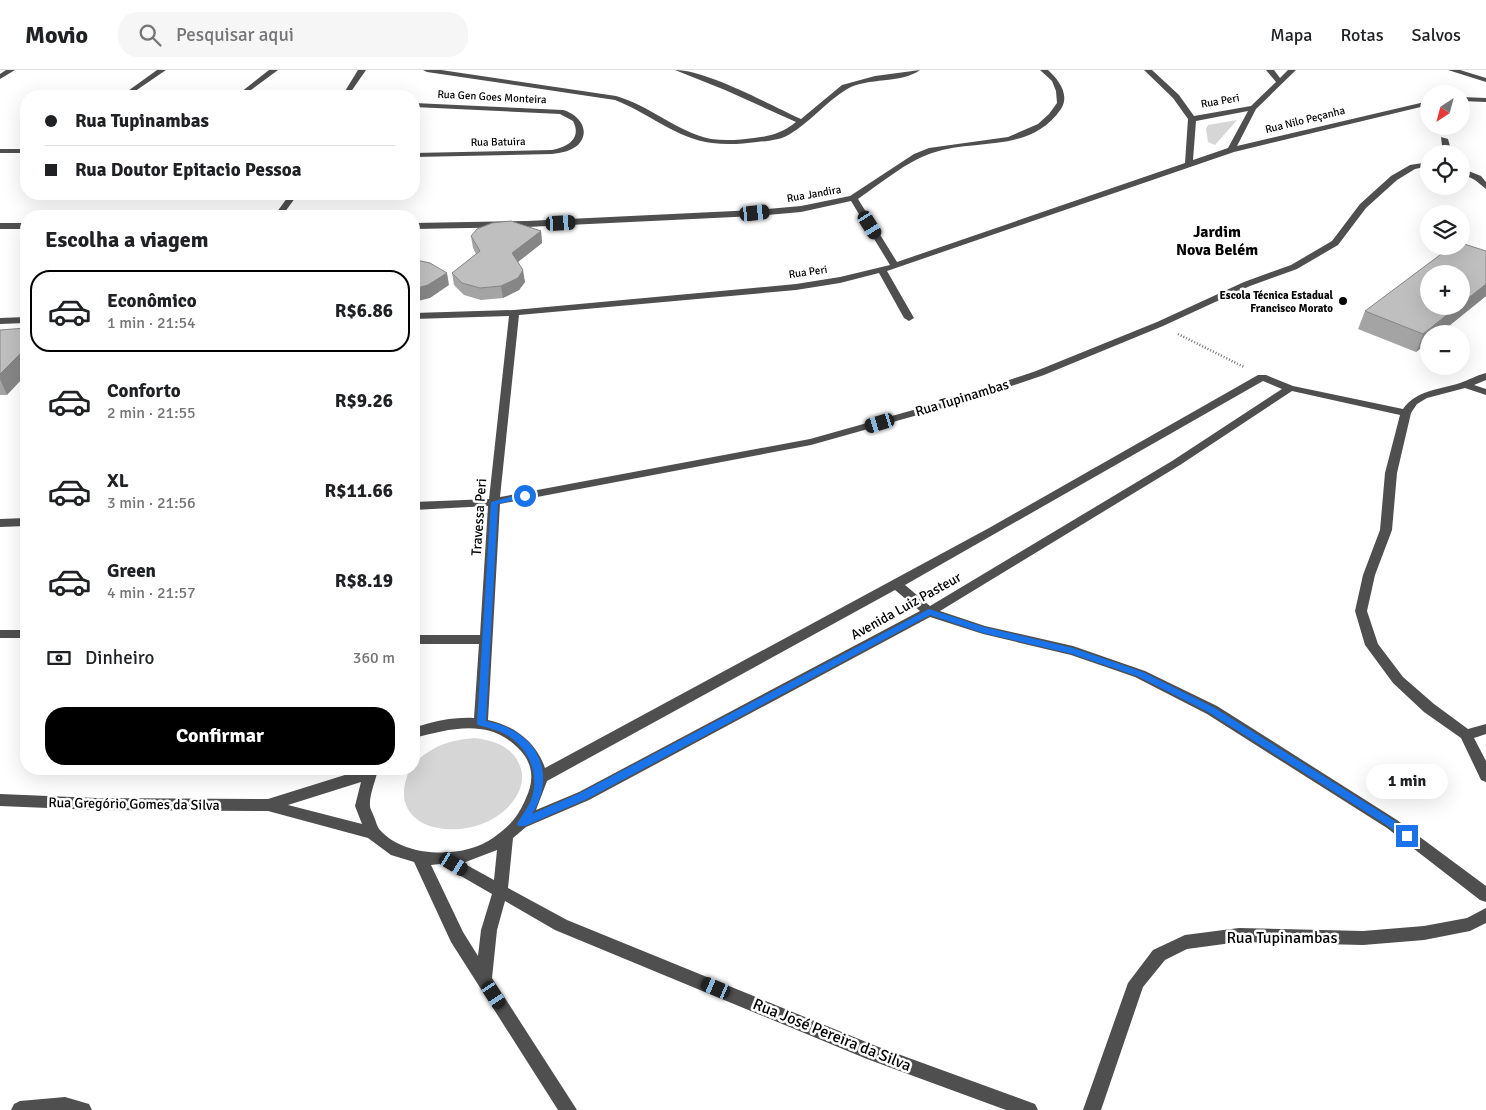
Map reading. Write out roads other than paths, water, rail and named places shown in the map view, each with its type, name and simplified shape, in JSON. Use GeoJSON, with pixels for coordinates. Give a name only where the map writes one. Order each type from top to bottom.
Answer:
{"type":"FeatureCollection","features":[{"type":"Feature","properties":{"kind":"street"},"geometry":{"type":"LineString","coordinates":[[0,77],[11,70]]}},
{"type":"Feature","properties":{"kind":"street"},"geometry":{"type":"LineString","coordinates":[[133,90],[162,70]]}},
{"type":"Feature","properties":{"kind":"street"},"geometry":{"type":"LineString","coordinates":[[247,90],[274,70]]}},
{"type":"Feature","properties":{"kind":"street"},"geometry":{"type":"LineString","coordinates":[[350,90],[362,70]]}},
{"type":"Feature","properties":{"kind":"street"},"geometry":{"type":"LineString","coordinates":[[427,70],[616,98],[657,116],[676,128],[711,141],[741,142],[777,137],[787,133],[844,87],[875,78],[904,74],[916,70]]}},
{"type":"Feature","properties":{"kind":"street"},"geometry":{"type":"LineString","coordinates":[[679,70],[728,88],[802,122]]}},
{"type":"Feature","properties":{"kind":"street","name":"Rua Jandira"},"geometry":{"type":"LineString","coordinates":[[420,226],[527,224],[755,213],[801,209],[853,198],[917,156],[932,150],[1010,139],[1041,126],[1052,116],[1061,103],[1060,91],[1055,80],[1044,70]]}},
{"type":"Feature","properties":{"kind":"street"},"geometry":{"type":"LineString","coordinates":[[1148,70],[1176,97],[1182,108],[1192,119],[1189,164]]}},
{"type":"Feature","properties":{"kind":"street"},"geometry":{"type":"LineString","coordinates":[[1270,70],[1280,81]]}},
{"type":"Feature","properties":{"kind":"street","name":"Rua Peri"},"geometry":{"type":"LineString","coordinates":[[1231,150],[1253,108],[1292,70]]}},
{"type":"Feature","properties":{"kind":"street"},"geometry":{"type":"LineString","coordinates":[[1452,70],[1486,80]]}},
{"type":"Feature","properties":{"kind":"street"},"geometry":{"type":"LineString","coordinates":[[1470,99],[1486,100]]}},
{"type":"Feature","properties":{"kind":"street","name":"Rua Gen Goes Monteira"},"geometry":{"type":"LineString","coordinates":[[420,105],[541,110],[563,113],[571,115],[578,121],[581,127],[578,139]]}},
{"type":"Feature","properties":{"kind":"street","name":"Rua Nilo Peçanha"},"geometry":{"type":"LineString","coordinates":[[1189,164],[1231,150],[1420,105]]}},
{"type":"Feature","properties":{"kind":"street","name":"Rua Peri"},"geometry":{"type":"LineString","coordinates":[[1192,119],[1253,108]]}},
{"type":"Feature","properties":{"kind":"street","name":"Rua Batuira"},"geometry":{"type":"LineString","coordinates":[[420,155],[552,152],[573,146],[578,139]]}},
{"type":"Feature","properties":{"kind":"street"},"geometry":{"type":"LineString","coordinates":[[1444,139],[1446,145]]}},
{"type":"Feature","properties":{"kind":"street"},"geometry":{"type":"LineString","coordinates":[[0,151],[20,151]]}},
{"type":"Feature","properties":{"kind":"street","name":"Rua Peri"},"geometry":{"type":"LineString","coordinates":[[420,316],[514,313],[796,287],[895,266],[1086,202],[1189,164]]}},
{"type":"Feature","properties":{"kind":"street","name":"Rua Tupinambas"},"geometry":{"type":"LineString","coordinates":[[420,506],[494,502],[811,442],[960,400],[1040,373],[1160,324],[1247,284],[1294,267],[1335,242],[1363,206],[1394,178],[1413,167],[1420,166]]}},
{"type":"Feature","properties":{"kind":"street"},"geometry":{"type":"LineString","coordinates":[[1470,174],[1478,178],[1486,188]]}},
{"type":"Feature","properties":{"kind":"street"},"geometry":{"type":"LineString","coordinates":[[853,198],[895,266]]}},
{"type":"Feature","properties":{"kind":"street"},"geometry":{"type":"LineString","coordinates":[[0,226],[20,226]]}},
{"type":"Feature","properties":{"kind":"street"},"geometry":{"type":"LineString","coordinates":[[882,270],[909,318]]}},
{"type":"Feature","properties":{"kind":"street","name":"Travessa Peri"},"geometry":{"type":"LineString","coordinates":[[481,723],[494,502],[514,313]]}},
{"type":"Feature","properties":{"kind":"street"},"geometry":{"type":"LineString","coordinates":[[0,321],[20,320]]}},
{"type":"Feature","properties":{"kind":"street"},"geometry":{"type":"LineString","coordinates":[[1486,376],[1465,385],[1423,396],[1413,402],[1406,413],[1391,473],[1386,530],[1369,575],[1361,611],[1372,645],[1398,680],[1429,708],[1466,736],[1486,776]]}},
{"type":"Feature","properties":{"kind":"street","name":"Avenida Luiz Pasteur"},"geometry":{"type":"LineString","coordinates":[[540,778],[897,585],[1163,436],[1262,377],[1290,388]]}},
{"type":"Feature","properties":{"kind":"street"},"geometry":{"type":"LineString","coordinates":[[1465,385],[1486,392]]}},
{"type":"Feature","properties":{"kind":"street"},"geometry":{"type":"LineString","coordinates":[[1290,388],[1406,413]]}},
{"type":"Feature","properties":{"kind":"street","name":"Avenida Luiz Pasteur"},"geometry":{"type":"LineString","coordinates":[[522,824],[584,796],[929,612],[1176,463],[1290,388]]}},
{"type":"Feature","properties":{"kind":"street"},"geometry":{"type":"LineString","coordinates":[[0,523],[20,522]]}},
{"type":"Feature","properties":{"kind":"street"},"geometry":{"type":"LineString","coordinates":[[897,585],[929,612],[983,630],[1073,651],[1140,674],[1212,710],[1392,824],[1486,895]]}},
{"type":"Feature","properties":{"kind":"street"},"geometry":{"type":"LineString","coordinates":[[0,634],[20,634]]}},
{"type":"Feature","properties":{"kind":"street"},"geometry":{"type":"LineString","coordinates":[[420,639],[487,640]]}},
{"type":"Feature","properties":{"kind":"street"},"geometry":{"type":"LineString","coordinates":[[368,775],[363,787],[361,807],[367,825],[379,841],[397,852],[420,858],[445,860],[476,854],[506,839],[522,824],[536,801],[540,778],[535,759],[523,742],[504,730],[481,723],[430,726],[420,730]]}},
{"type":"Feature","properties":{"kind":"street"},"geometry":{"type":"LineString","coordinates":[[1466,736],[1486,729]]}},
{"type":"Feature","properties":{"kind":"street","name":"Rua Gregório Gomes da Silva"},"geometry":{"type":"LineString","coordinates":[[268,805],[358,775]]}},
{"type":"Feature","properties":{"kind":"street","name":"Rua Gregório Gomes da Silva"},"geometry":{"type":"LineString","coordinates":[[0,800],[96,804],[268,805],[373,833]]}},
{"type":"Feature","properties":{"kind":"street"},"geometry":{"type":"LineString","coordinates":[[484,979],[489,930],[500,892],[506,839]]}},
{"type":"Feature","properties":{"kind":"street"},"geometry":{"type":"LineString","coordinates":[[420,858],[457,937],[568,1110]]}},
{"type":"Feature","properties":{"kind":"street","name":"Rua José Pereira da Silva"},"geometry":{"type":"LineString","coordinates":[[445,860],[561,924],[846,1042],[1029,1110]]}},
{"type":"Feature","properties":{"kind":"street","name":"Rua Tupinambas"},"geometry":{"type":"LineString","coordinates":[[1092,1110],[1136,983],[1159,955],[1185,942],[1239,935],[1362,938],[1424,932],[1470,924],[1486,915]]}},
{"type":"Feature","properties":{"kind":"street"},"geometry":{"type":"LineString","coordinates":[[20,1110],[65,1106],[82,1110]]}},
{"type":"Feature","properties":{"kind":"place","name":"Escola Técnica Estadual Francisco Morato"},"geometry":{"type":"Point","coordinates":[1343,301]}},
{"type":"Feature","properties":{"kind":"district","name":"Jardim Nova Belém"},"geometry":{"type":"Point","coordinates":[1217,241]}}]}
